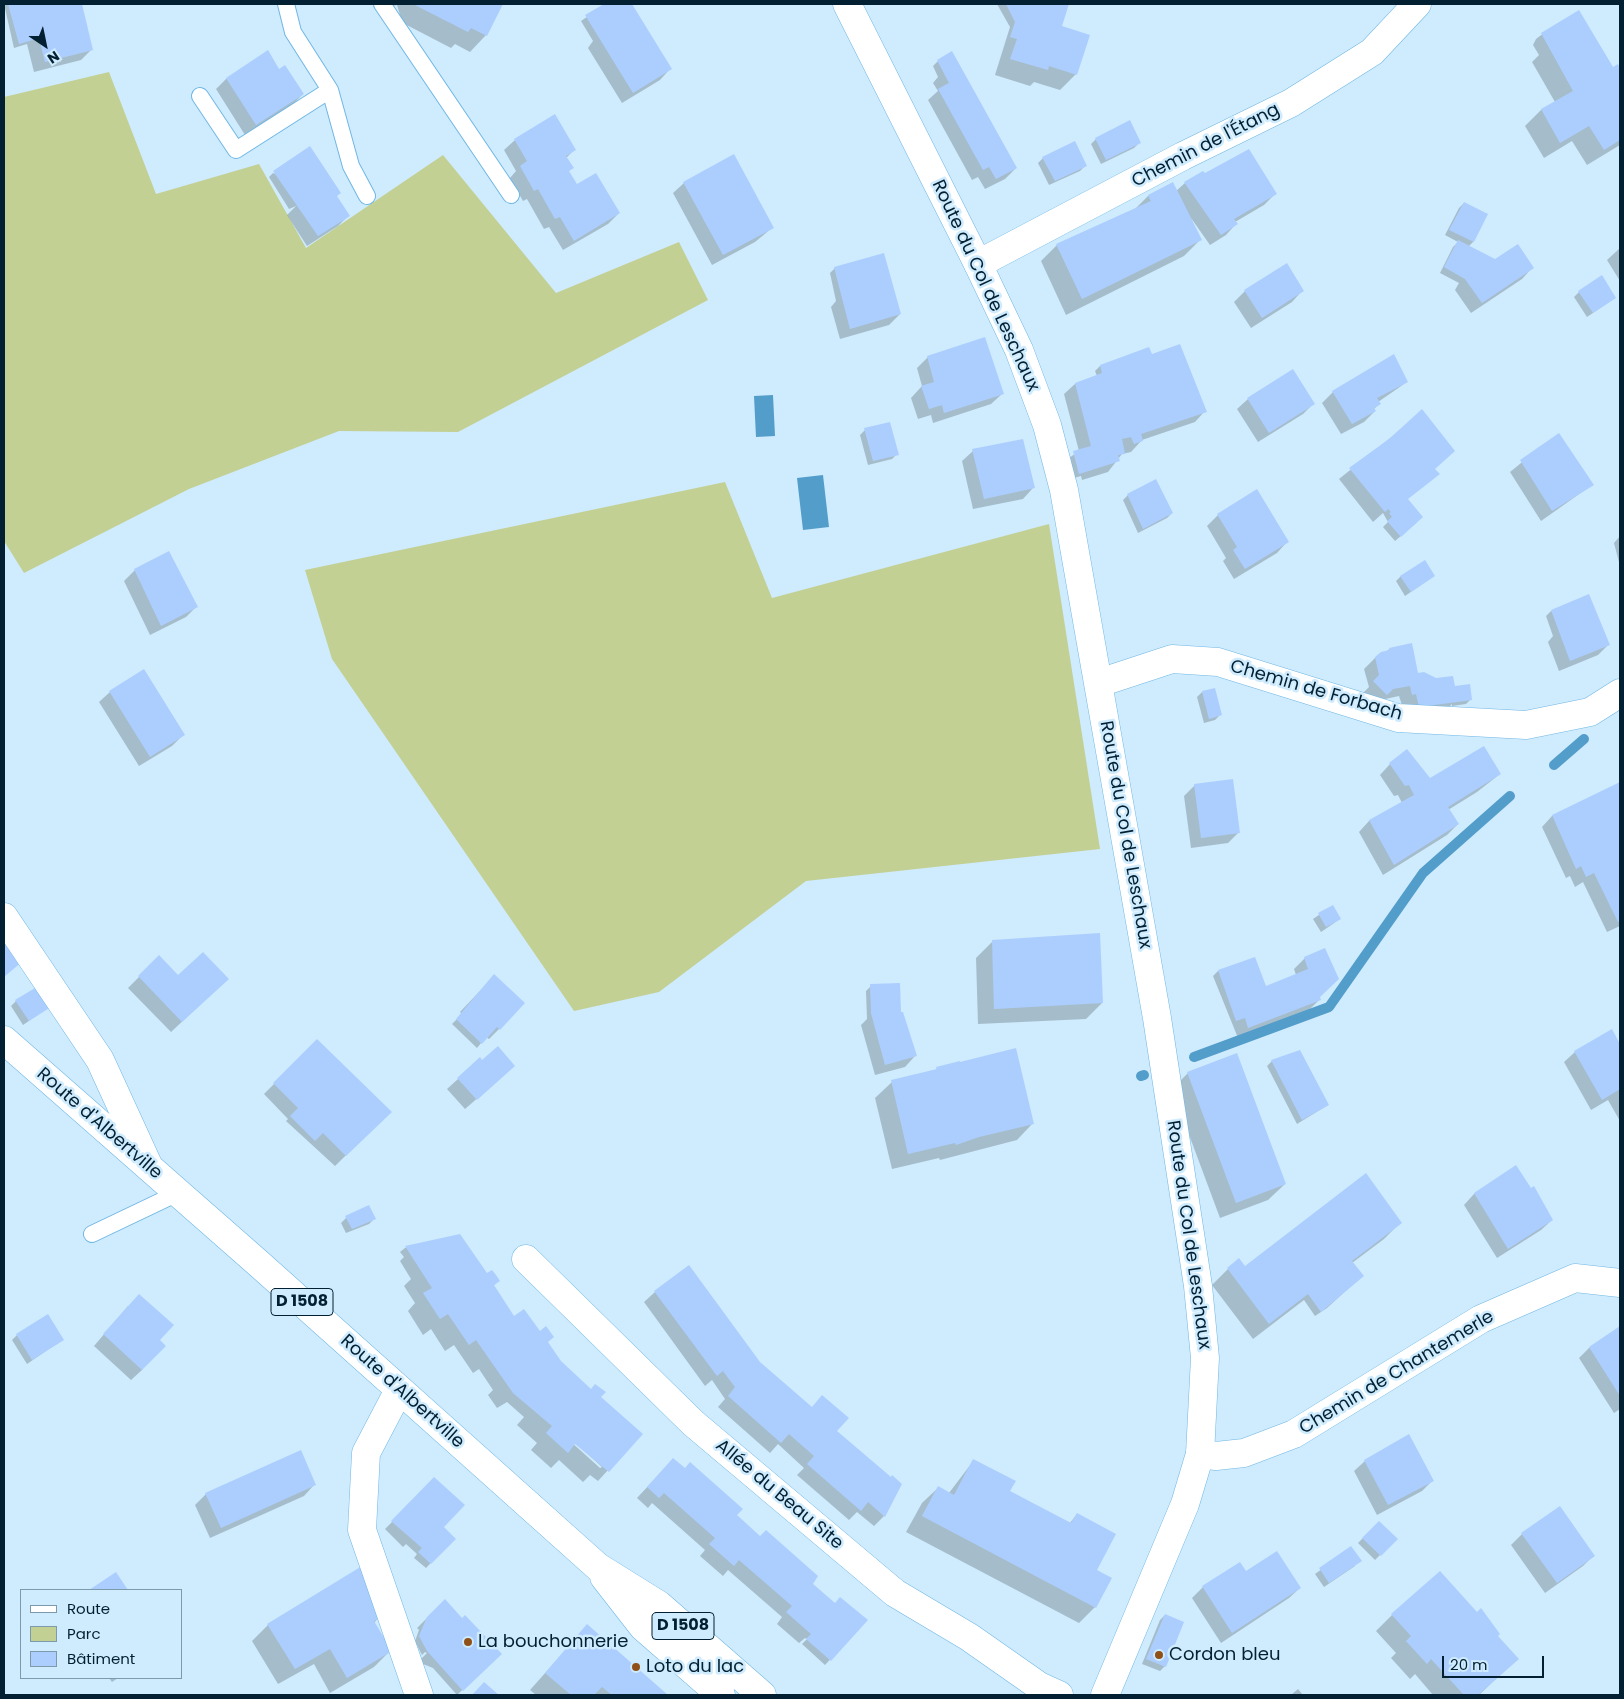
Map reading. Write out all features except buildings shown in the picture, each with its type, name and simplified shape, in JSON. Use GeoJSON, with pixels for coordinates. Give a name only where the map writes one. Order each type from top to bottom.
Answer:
{"type":"FeatureCollection","features":[{"type":"Feature","properties":{"kind":"main road","name":"Route du Col de Leschaux"},"geometry":{"type":"LineString","coordinates":[[847,4],[978,264],[1019,350],[1047,425],[1064,490],[1099,683],[1157,1018],[1198,1286],[1205,1358],[1200,1454],[1181,1514],[1105,1695]]}},
{"type":"Feature","properties":{"kind":"main road","name":"Chemin de l'Étang"},"geometry":{"type":"LineString","coordinates":[[978,264],[1183,156],[1291,103],[1372,52],[1417,4]]}},
{"type":"Feature","properties":{"kind":"main road","name":"Chemin de Forbach"},"geometry":{"type":"LineString","coordinates":[[1099,683],[1172,659],[1218,662],[1398,718],[1526,725],[1590,712],[1620,693]]}},
{"type":"Feature","properties":{"kind":"main road"},"geometry":{"type":"LineString","coordinates":[[4,917],[100,1060],[149,1167]]}},
{"type":"Feature","properties":{"kind":"main road","name":"Route d'Albertville"},"geometry":{"type":"LineString","coordinates":[[4,1040],[598,1567],[659,1605],[762,1695]]}},
{"type":"Feature","properties":{"kind":"main road","name":"Allée du Beau Site"},"geometry":{"type":"LineString","coordinates":[[526,1260],[693,1423],[895,1593],[970,1637],[1039,1686],[1060,1695]]}},
{"type":"Feature","properties":{"kind":"main road","name":"Chemin de Chantemerle"},"geometry":{"type":"LineString","coordinates":[[1200,1454],[1216,1456],[1244,1453],[1294,1434],[1481,1319],[1575,1278],[1620,1283]]}},
{"type":"Feature","properties":{"kind":"main road"},"geometry":{"type":"LineString","coordinates":[[399,1390],[366,1454],[362,1530],[419,1695]]}},
{"type":"Feature","properties":{"kind":"main road","name":"Route d'Albertville"},"geometry":{"type":"LineString","coordinates":[[598,1567],[643,1627],[721,1695]]}},
{"type":"Feature","properties":{"kind":"lane"},"geometry":{"type":"LineString","coordinates":[[286,4],[293,32],[330,90],[351,166],[368,196]]}},
{"type":"Feature","properties":{"kind":"lane"},"geometry":{"type":"LineString","coordinates":[[382,4],[511,194]]}},
{"type":"Feature","properties":{"kind":"lane"},"geometry":{"type":"LineString","coordinates":[[200,96],[236,150],[330,90]]}},
{"type":"Feature","properties":{"kind":"lane"},"geometry":{"type":"LineString","coordinates":[[92,1234],[178,1193]]}},
{"type":"Feature","properties":{"kind":"green space"},"geometry":{"type":"Polygon","coordinates":[[[109,72],[156,194],[259,164],[306,248],[443,155],[556,293],[679,242],[708,300],[458,432],[339,431],[189,489],[24,573],[4,541],[4,97],[109,72]]]}},
{"type":"Feature","properties":{"kind":"green space"},"geometry":{"type":"Polygon","coordinates":[[[725,482],[772,598],[1049,524],[1100,849],[806,881],[659,992],[574,1011],[332,659],[305,570],[725,482]]]}},
{"type":"Feature","properties":{"kind":"water"},"geometry":{"type":"Polygon","coordinates":[[[773,395],[775,436],[756,437],[754,396],[773,395]]]}},
{"type":"Feature","properties":{"kind":"water"},"geometry":{"type":"Polygon","coordinates":[[[823,475],[829,527],[803,530],[797,478],[823,475]]]}},
{"type":"Feature","properties":{"kind":"waterway"},"geometry":{"type":"LineString","coordinates":[[1554,765],[1584,739]]}},
{"type":"Feature","properties":{"kind":"waterway"},"geometry":{"type":"LineString","coordinates":[[1194,1057],[1329,1007],[1423,873],[1510,796]]}},
{"type":"Feature","properties":{"kind":"place","name":"La bouchonnerie"},"geometry":{"type":"Point","coordinates":[468,1642]}},
{"type":"Feature","properties":{"kind":"place","name":"Cordon bleu"},"geometry":{"type":"Point","coordinates":[1159,1655]}},
{"type":"Feature","properties":{"kind":"place","name":"Loto du lac"},"geometry":{"type":"Point","coordinates":[636,1667]}}]}
